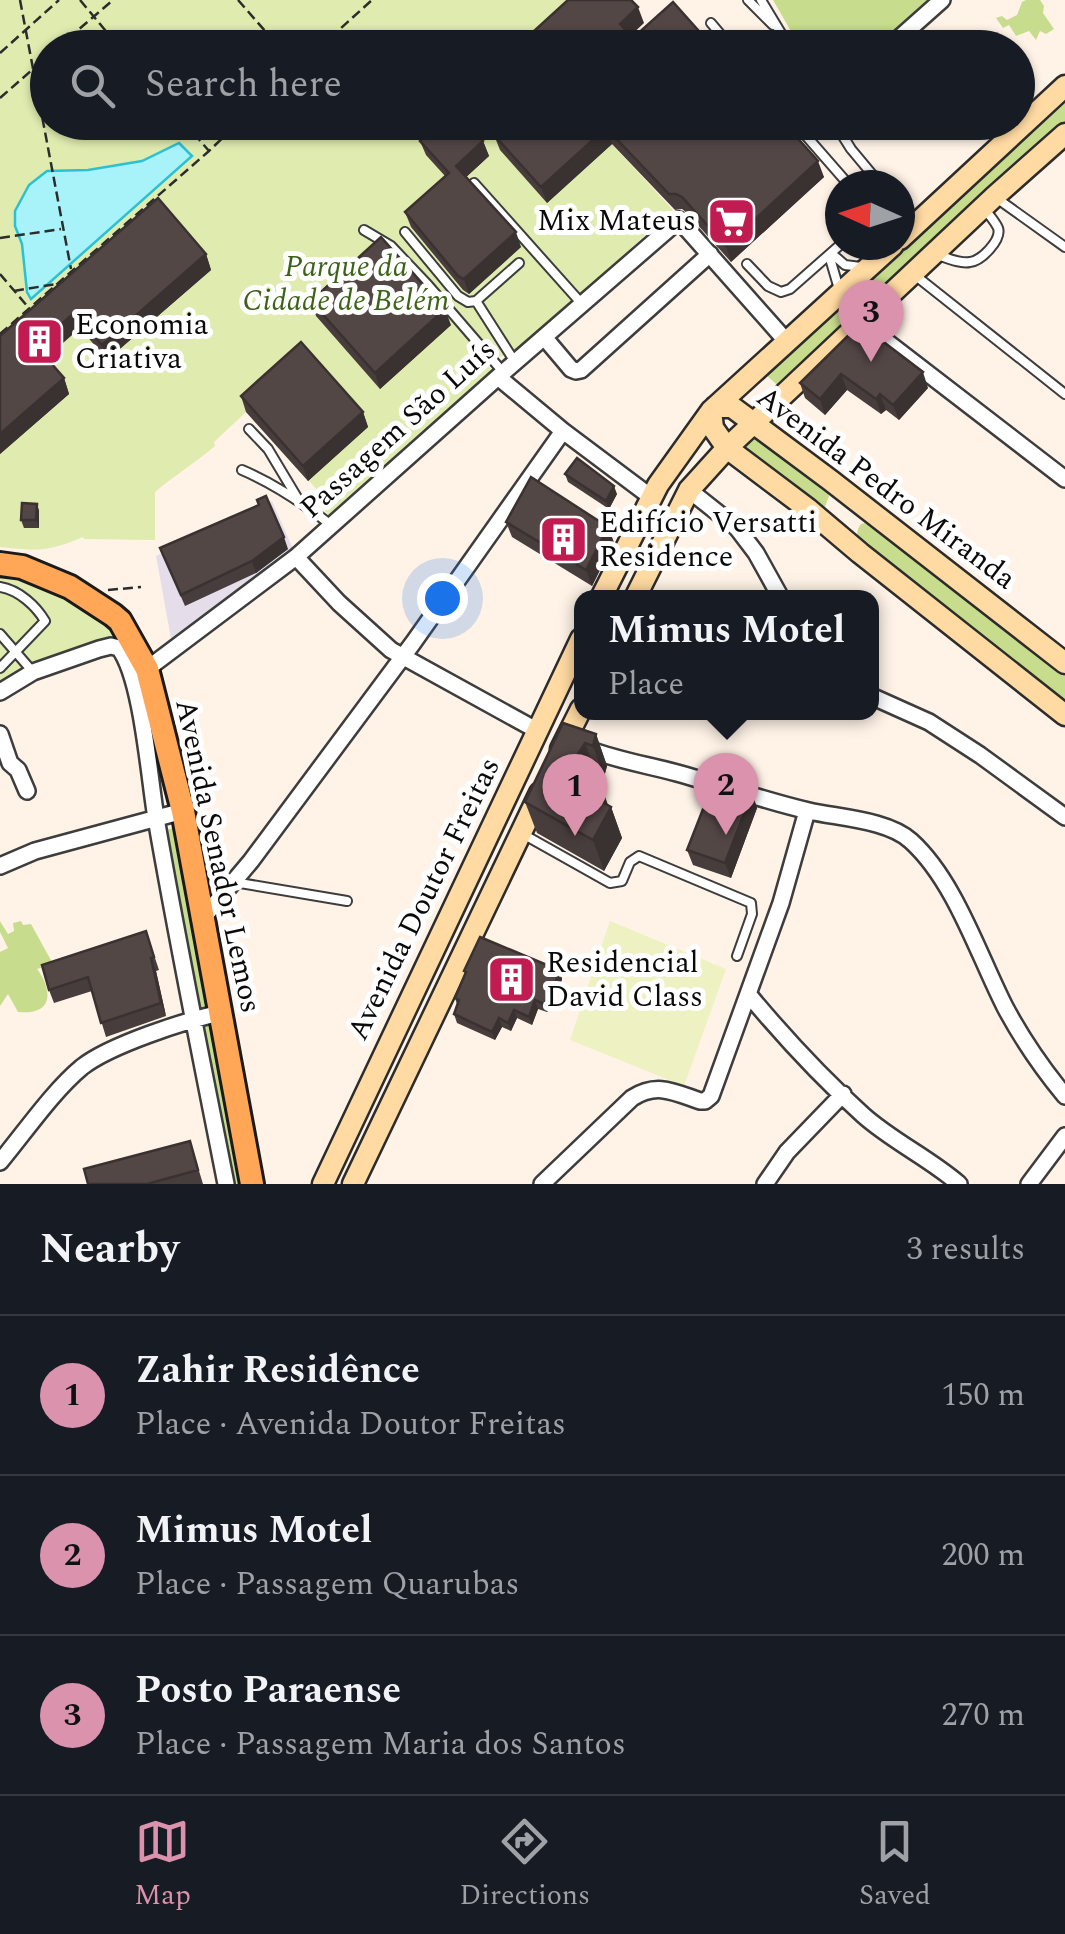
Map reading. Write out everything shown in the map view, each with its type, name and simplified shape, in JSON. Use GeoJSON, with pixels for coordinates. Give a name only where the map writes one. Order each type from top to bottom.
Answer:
{"type":"FeatureCollection","features":[{"type":"Feature","properties":{"kind":"main road"},"geometry":{"type":"LineString","coordinates":[[1035,114],[1065,86]]}},
{"type":"Feature","properties":{"kind":"main road"},"geometry":{"type":"LineString","coordinates":[[639,590],[690,490],[727,448],[1065,134]]}},
{"type":"Feature","properties":{"kind":"main road"},"geometry":{"type":"LineString","coordinates":[[915,225],[1007,140]]}},
{"type":"Feature","properties":{"kind":"main road"},"geometry":{"type":"LineString","coordinates":[[605,590],[650,497],[713,409],[877,260]]}},
{"type":"Feature","properties":{"kind":"main road"},"geometry":{"type":"LineString","coordinates":[[754,372],[784,396]]}},
{"type":"Feature","properties":{"kind":"main road","name":"Avenida Pedro Miranda"},"geometry":{"type":"LineString","coordinates":[[1065,663],[732,407],[713,409],[714,428],[727,448],[1065,715]]}},
{"type":"Feature","properties":{"kind":"main road"},"geometry":{"type":"LineString","coordinates":[[808,509],[822,513],[834,508],[837,495],[830,480]]}},
{"type":"Feature","properties":{"kind":"main road"},"geometry":{"type":"LineString","coordinates":[[860,553],[853,537],[854,523],[868,518],[884,522]]}},
{"type":"Feature","properties":{"kind":"main road","name":"Avenida Senador Lemos"},"geometry":{"type":"LineString","coordinates":[[0,564],[22,567],[70,587],[113,615],[147,669],[183,811],[252,1184]]}},
{"type":"Feature","properties":{"kind":"main road","name":"Avenida Doutor Freitas"},"geometry":{"type":"LineString","coordinates":[[322,1184],[574,654]]}},
{"type":"Feature","properties":{"kind":"main road","name":"Avenida Doutor Freitas"},"geometry":{"type":"LineString","coordinates":[[353,1184],[575,720]]}},
{"type":"Feature","properties":{"kind":"main road"},"geometry":{"type":"LineString","coordinates":[[404,1012],[411,1022],[428,1028]]}},
{"type":"Feature","properties":{"kind":"main road"},"geometry":{"type":"LineString","coordinates":[[382,1058],[396,1060],[408,1070]]}},
{"type":"Feature","properties":{"kind":"street"},"geometry":{"type":"LineString","coordinates":[[908,30],[942,0]]}},
{"type":"Feature","properties":{"kind":"street","name":"Passagem São Luís"},"geometry":{"type":"LineString","coordinates":[[147,669],[296,556],[679,220],[710,254]]}},
{"type":"Feature","properties":{"kind":"street"},"geometry":{"type":"LineString","coordinates":[[544,336],[572,369],[581,370],[710,254],[787,342]]}},
{"type":"Feature","properties":{"kind":"street"},"geometry":{"type":"LineString","coordinates":[[862,322],[1065,480]]}},
{"type":"Feature","properties":{"kind":"street"},"geometry":{"type":"LineString","coordinates":[[505,371],[563,432],[650,497]]}},
{"type":"Feature","properties":{"kind":"street"},"geometry":{"type":"LineString","coordinates":[[203,918],[403,656],[563,432]]}},
{"type":"Feature","properties":{"kind":"street"},"geometry":{"type":"LineString","coordinates":[[690,490],[737,528],[756,552],[776,590]]}},
{"type":"Feature","properties":{"kind":"street"},"geometry":{"type":"LineString","coordinates":[[296,556],[392,650],[538,731]]}},
{"type":"Feature","properties":{"kind":"street","name":"Avenida Senador Lemos"},"geometry":{"type":"LineString","coordinates":[[33,672],[111,646],[119,648],[129,666],[226,1184]]}},
{"type":"Feature","properties":{"kind":"street"},"geometry":{"type":"LineString","coordinates":[[0,692],[33,672]]}},
{"type":"Feature","properties":{"kind":"street"},"geometry":{"type":"LineString","coordinates":[[879,700],[930,722],[1065,817]]}},
{"type":"Feature","properties":{"kind":"street"},"geometry":{"type":"LineString","coordinates":[[0,734],[10,763],[18,770],[27,791]]}},
{"type":"Feature","properties":{"kind":"street"},"geometry":{"type":"LineString","coordinates":[[566,738],[614,758],[807,811],[890,828],[909,839],[950,893],[1006,1009],[1065,1096]]}},
{"type":"Feature","properties":{"kind":"street"},"geometry":{"type":"LineString","coordinates":[[0,866],[35,851],[183,811]]}},
{"type":"Feature","properties":{"kind":"street"},"geometry":{"type":"LineString","coordinates":[[542,1184],[643,1090],[662,1088],[708,1099],[750,994],[807,811]]}},
{"type":"Feature","properties":{"kind":"street"},"geometry":{"type":"LineString","coordinates":[[750,994],[786,1038],[864,1116],[959,1184]]}},
{"type":"Feature","properties":{"kind":"street"},"geometry":{"type":"LineString","coordinates":[[0,1162],[85,1064],[220,1012]]}},
{"type":"Feature","properties":{"kind":"street"},"geometry":{"type":"LineString","coordinates":[[764,1184],[788,1152],[843,1094]]}},
{"type":"Feature","properties":{"kind":"street"},"geometry":{"type":"LineString","coordinates":[[1029,1184],[1065,1136]]}},
{"type":"Feature","properties":{"kind":"lane"},"geometry":{"type":"LineString","coordinates":[[748,0],[777,30]]}},
{"type":"Feature","properties":{"kind":"lane"},"geometry":{"type":"LineString","coordinates":[[761,0],[780,30]]}},
{"type":"Feature","properties":{"kind":"lane"},"geometry":{"type":"LineString","coordinates":[[711,23],[717,30]]}},
{"type":"Feature","properties":{"kind":"lane"},"geometry":{"type":"LineString","coordinates":[[810,140],[837,170]]}},
{"type":"Feature","properties":{"kind":"lane"},"geometry":{"type":"LineString","coordinates":[[845,140],[868,170]]}},
{"type":"Feature","properties":{"kind":"lane"},"geometry":{"type":"LineString","coordinates":[[474,183],[582,304]]}},
{"type":"Feature","properties":{"kind":"lane"},"geometry":{"type":"LineString","coordinates":[[989,202],[1065,247]]}},
{"type":"Feature","properties":{"kind":"lane"},"geometry":{"type":"LineString","coordinates":[[934,254],[966,263],[980,258],[999,234],[989,202]]}},
{"type":"Feature","properties":{"kind":"lane"},"geometry":{"type":"LineString","coordinates":[[364,230],[392,246],[505,371]]}},
{"type":"Feature","properties":{"kind":"lane"},"geometry":{"type":"LineString","coordinates":[[405,232],[458,296],[468,302],[476,301],[519,263]]}},
{"type":"Feature","properties":{"kind":"lane"},"geometry":{"type":"LineString","coordinates":[[747,264],[768,286],[781,292],[790,289],[825,258]]}},
{"type":"Feature","properties":{"kind":"lane"},"geometry":{"type":"LineString","coordinates":[[832,260],[839,294]]}},
{"type":"Feature","properties":{"kind":"lane"},"geometry":{"type":"LineString","coordinates":[[838,260],[845,265],[870,266]]}},
{"type":"Feature","properties":{"kind":"lane"},"geometry":{"type":"LineString","coordinates":[[913,274],[1065,394]]}},
{"type":"Feature","properties":{"kind":"lane"},"geometry":{"type":"LineString","coordinates":[[476,301],[505,371]]}},
{"type":"Feature","properties":{"kind":"lane"},"geometry":{"type":"LineString","coordinates":[[249,429],[268,449],[298,499]]}},
{"type":"Feature","properties":{"kind":"lane"},"geometry":{"type":"LineString","coordinates":[[242,470],[298,499],[331,525]]}},
{"type":"Feature","properties":{"kind":"lane"},"geometry":{"type":"LineString","coordinates":[[0,587],[10,588],[45,618],[44,625],[0,668]]}},
{"type":"Feature","properties":{"kind":"lane"},"geometry":{"type":"LineString","coordinates":[[0,634],[33,672]]}},
{"type":"Feature","properties":{"kind":"lane"},"geometry":{"type":"LineString","coordinates":[[522,833],[616,884],[638,856],[751,902],[752,914],[737,956]]}},
{"type":"Feature","properties":{"kind":"lane"},"geometry":{"type":"LineString","coordinates":[[234,882],[347,901]]}},
{"type":"Feature","properties":{"kind":"path"},"geometry":{"type":"LineString","coordinates":[[20,0],[30,51]]}},
{"type":"Feature","properties":{"kind":"path"},"geometry":{"type":"LineString","coordinates":[[0,53],[59,0]]}},
{"type":"Feature","properties":{"kind":"path"},"geometry":{"type":"LineString","coordinates":[[80,0],[104,30]]}},
{"type":"Feature","properties":{"kind":"path"},"geometry":{"type":"LineString","coordinates":[[80,30],[113,0]]}},
{"type":"Feature","properties":{"kind":"path"},"geometry":{"type":"LineString","coordinates":[[238,0],[264,30]]}},
{"type":"Feature","properties":{"kind":"path"},"geometry":{"type":"LineString","coordinates":[[338,30],[372,0]]}},
{"type":"Feature","properties":{"kind":"path"},"geometry":{"type":"LineString","coordinates":[[0,98],[30,70]]}},
{"type":"Feature","properties":{"kind":"path"},"geometry":{"type":"LineString","coordinates":[[47,140],[72,269]]}},
{"type":"Feature","properties":{"kind":"path"},"geometry":{"type":"LineString","coordinates":[[199,140],[209,152]]}},
{"type":"Feature","properties":{"kind":"path"},"geometry":{"type":"LineString","coordinates":[[0,334],[221,140]]}},
{"type":"Feature","properties":{"kind":"path"},"geometry":{"type":"LineString","coordinates":[[1,238],[63,229]]}},
{"type":"Feature","properties":{"kind":"path"},"geometry":{"type":"LineString","coordinates":[[0,274],[30,308]]}},
{"type":"Feature","properties":{"kind":"path"},"geometry":{"type":"LineString","coordinates":[[14,291],[58,284]]}},
{"type":"Feature","properties":{"kind":"shaded area"},"geometry":{"type":"Polygon","coordinates":[[[272,501],[294,551],[172,644],[156,556],[272,501]]]}},
{"type":"Feature","properties":{"kind":"green space","name":"Parque da Cidade de Belém"},"geometry":{"type":"Polygon","coordinates":[[[0,0],[583,0],[550,30],[30,30],[30,140],[608,140],[673,210],[517,351],[499,357],[489,366],[492,371],[331,518],[315,498],[320,493],[246,412],[214,442],[215,446],[155,492],[155,540],[83,537],[42,549],[0,547],[0,0]]]}},
{"type":"Feature","properties":{"kind":"green space"},"geometry":{"type":"Polygon","coordinates":[[[773,0],[938,0],[906,30],[790,30],[773,0]]]}},
{"type":"Feature","properties":{"kind":"green space"},"geometry":{"type":"Polygon","coordinates":[[[1040,0],[1054,29],[1046,34],[1040,31],[1036,40],[1035,30],[1012,30],[1009,25],[1003,28],[996,18],[1002,16],[1007,20],[1017,15],[1022,2],[1040,0]]]}},
{"type":"Feature","properties":{"kind":"green space"},"geometry":{"type":"Polygon","coordinates":[[[1065,102],[1065,130],[784,391],[765,374],[891,260],[915,260],[915,238],[1023,140],[1035,140],[1035,129],[1065,102]]]}},
{"type":"Feature","properties":{"kind":"green space"},"geometry":{"type":"Polygon","coordinates":[[[755,433],[827,489],[825,507],[818,508],[741,446],[755,433]]]}},
{"type":"Feature","properties":{"kind":"green space"},"geometry":{"type":"Polygon","coordinates":[[[868,522],[885,527],[1065,676],[1065,706],[862,548],[858,530],[868,522]]]}},
{"type":"Feature","properties":{"kind":"green space"},"geometry":{"type":"Polygon","coordinates":[[[0,564],[22,567],[133,642],[0,692],[0,564]]]}},
{"type":"Feature","properties":{"kind":"green space"},"geometry":{"type":"Polygon","coordinates":[[[172,828],[183,840],[249,1184],[235,1184],[204,1043],[164,831],[172,828]]]}},
{"type":"Feature","properties":{"kind":"green space"},"geometry":{"type":"Polygon","coordinates":[[[0,921],[8,934],[14,931],[13,923],[31,924],[53,964],[37,969],[47,998],[35,1011],[18,1012],[8,994],[0,1006],[0,952],[8,948],[0,932],[0,921]]]}},
{"type":"Feature","properties":{"kind":"green space"},"geometry":{"type":"Polygon","coordinates":[[[610,921],[726,969],[684,1086],[570,1040],[610,921]]]}},
{"type":"Feature","properties":{"kind":"water"},"geometry":{"type":"Polygon","coordinates":[[[179,143],[192,156],[31,299],[15,226],[15,211],[29,185],[47,171],[88,170],[142,161],[179,143]]]}},
{"type":"Feature","properties":{"kind":"building"},"geometry":{"type":"Polygon","coordinates":[[[568,0],[631,0],[638,7],[620,24],[626,30],[535,30],[568,0]]]}},
{"type":"Feature","properties":{"kind":"building"},"geometry":{"type":"Polygon","coordinates":[[[673,2],[698,30],[642,30],[673,2]]]}},
{"type":"Feature","properties":{"kind":"building"},"geometry":{"type":"Polygon","coordinates":[[[482,140],[456,166],[516,232],[464,279],[405,212],[449,173],[420,141],[482,140]]]}},
{"type":"Feature","properties":{"kind":"building","name":"Mix Mateus"},"geometry":{"type":"Polygon","coordinates":[[[499,140],[593,140],[541,187],[499,140]]]}},
{"type":"Feature","properties":{"kind":"building","name":"Mix Mateus"},"geometry":{"type":"Polygon","coordinates":[[[617,140],[799,140],[818,161],[726,246],[682,197],[669,194],[617,140]]]}},
{"type":"Feature","properties":{"kind":"building","name":"Economia Criativa"},"geometry":{"type":"Polygon","coordinates":[[[158,198],[206,254],[102,345],[74,313],[36,346],[64,378],[0,434],[0,336],[158,198]]]}},
{"type":"Feature","properties":{"kind":"building"},"geometry":{"type":"Polygon","coordinates":[[[381,237],[445,309],[375,373],[311,301],[381,237]]]}},
{"type":"Feature","properties":{"kind":"building"},"geometry":{"type":"Polygon","coordinates":[[[860,324],[923,372],[893,405],[880,394],[876,399],[841,374],[820,399],[800,383],[860,324]]]}},
{"type":"Feature","properties":{"kind":"building"},"geometry":{"type":"Polygon","coordinates":[[[301,342],[363,412],[303,466],[241,396],[301,342]]]}},
{"type":"Feature","properties":{"kind":"building"},"geometry":{"type":"Polygon","coordinates":[[[577,458],[614,486],[606,501],[565,474],[577,458]]]}},
{"type":"Feature","properties":{"kind":"building","name":"Edifício Versatti Residence"},"geometry":{"type":"Polygon","coordinates":[[[531,477],[608,527],[586,570],[506,522],[531,477]]]}},
{"type":"Feature","properties":{"kind":"building"},"geometry":{"type":"Polygon","coordinates":[[[266,496],[284,537],[252,561],[181,595],[160,548],[259,505],[257,500],[266,496]]]}},
{"type":"Feature","properties":{"kind":"building"},"geometry":{"type":"Polygon","coordinates":[[[22,503],[37,504],[36,520],[21,520],[22,503]]]}},
{"type":"Feature","properties":{"kind":"building"},"geometry":{"type":"Polygon","coordinates":[[[563,723],[596,734],[593,746],[585,743],[573,762],[598,777],[588,794],[611,807],[593,840],[525,802],[563,723]]]}},
{"type":"Feature","properties":{"kind":"building"},"geometry":{"type":"Polygon","coordinates":[[[714,781],[752,793],[725,863],[687,850],[714,781]]]}},
{"type":"Feature","properties":{"kind":"building"},"geometry":{"type":"Polygon","coordinates":[[[146,931],[161,1003],[101,1023],[88,977],[49,990],[42,965],[146,931]]]}},
{"type":"Feature","properties":{"kind":"building"},"geometry":{"type":"Polygon","coordinates":[[[480,937],[559,970],[544,1004],[535,1000],[529,1017],[514,1010],[508,1023],[499,1018],[492,1032],[454,1014],[464,971],[480,937]]]}},
{"type":"Feature","properties":{"kind":"building"},"geometry":{"type":"Polygon","coordinates":[[[190,1141],[198,1170],[147,1184],[88,1184],[84,1169],[190,1141]]]}},
{"type":"Feature","properties":{"kind":"place","name":"Mix Mateus"},"geometry":{"type":"Point","coordinates":[731,221]}},
{"type":"Feature","properties":{"kind":"place","name":"Economia Criativa"},"geometry":{"type":"Point","coordinates":[40,342]}},
{"type":"Feature","properties":{"kind":"place","name":"Posto Paraense"},"geometry":{"type":"Point","coordinates":[871,362]}},
{"type":"Feature","properties":{"kind":"place","name":"Edifício Versatti Residence"},"geometry":{"type":"Point","coordinates":[564,540]}},
{"type":"Feature","properties":{"kind":"place","name":"Mimus Motel"},"geometry":{"type":"Point","coordinates":[726,835]}},
{"type":"Feature","properties":{"kind":"place","name":"Zahir Residênce"},"geometry":{"type":"Point","coordinates":[575,836]}},
{"type":"Feature","properties":{"kind":"place","name":"Residencial David Class"},"geometry":{"type":"Point","coordinates":[511,980]}}]}
